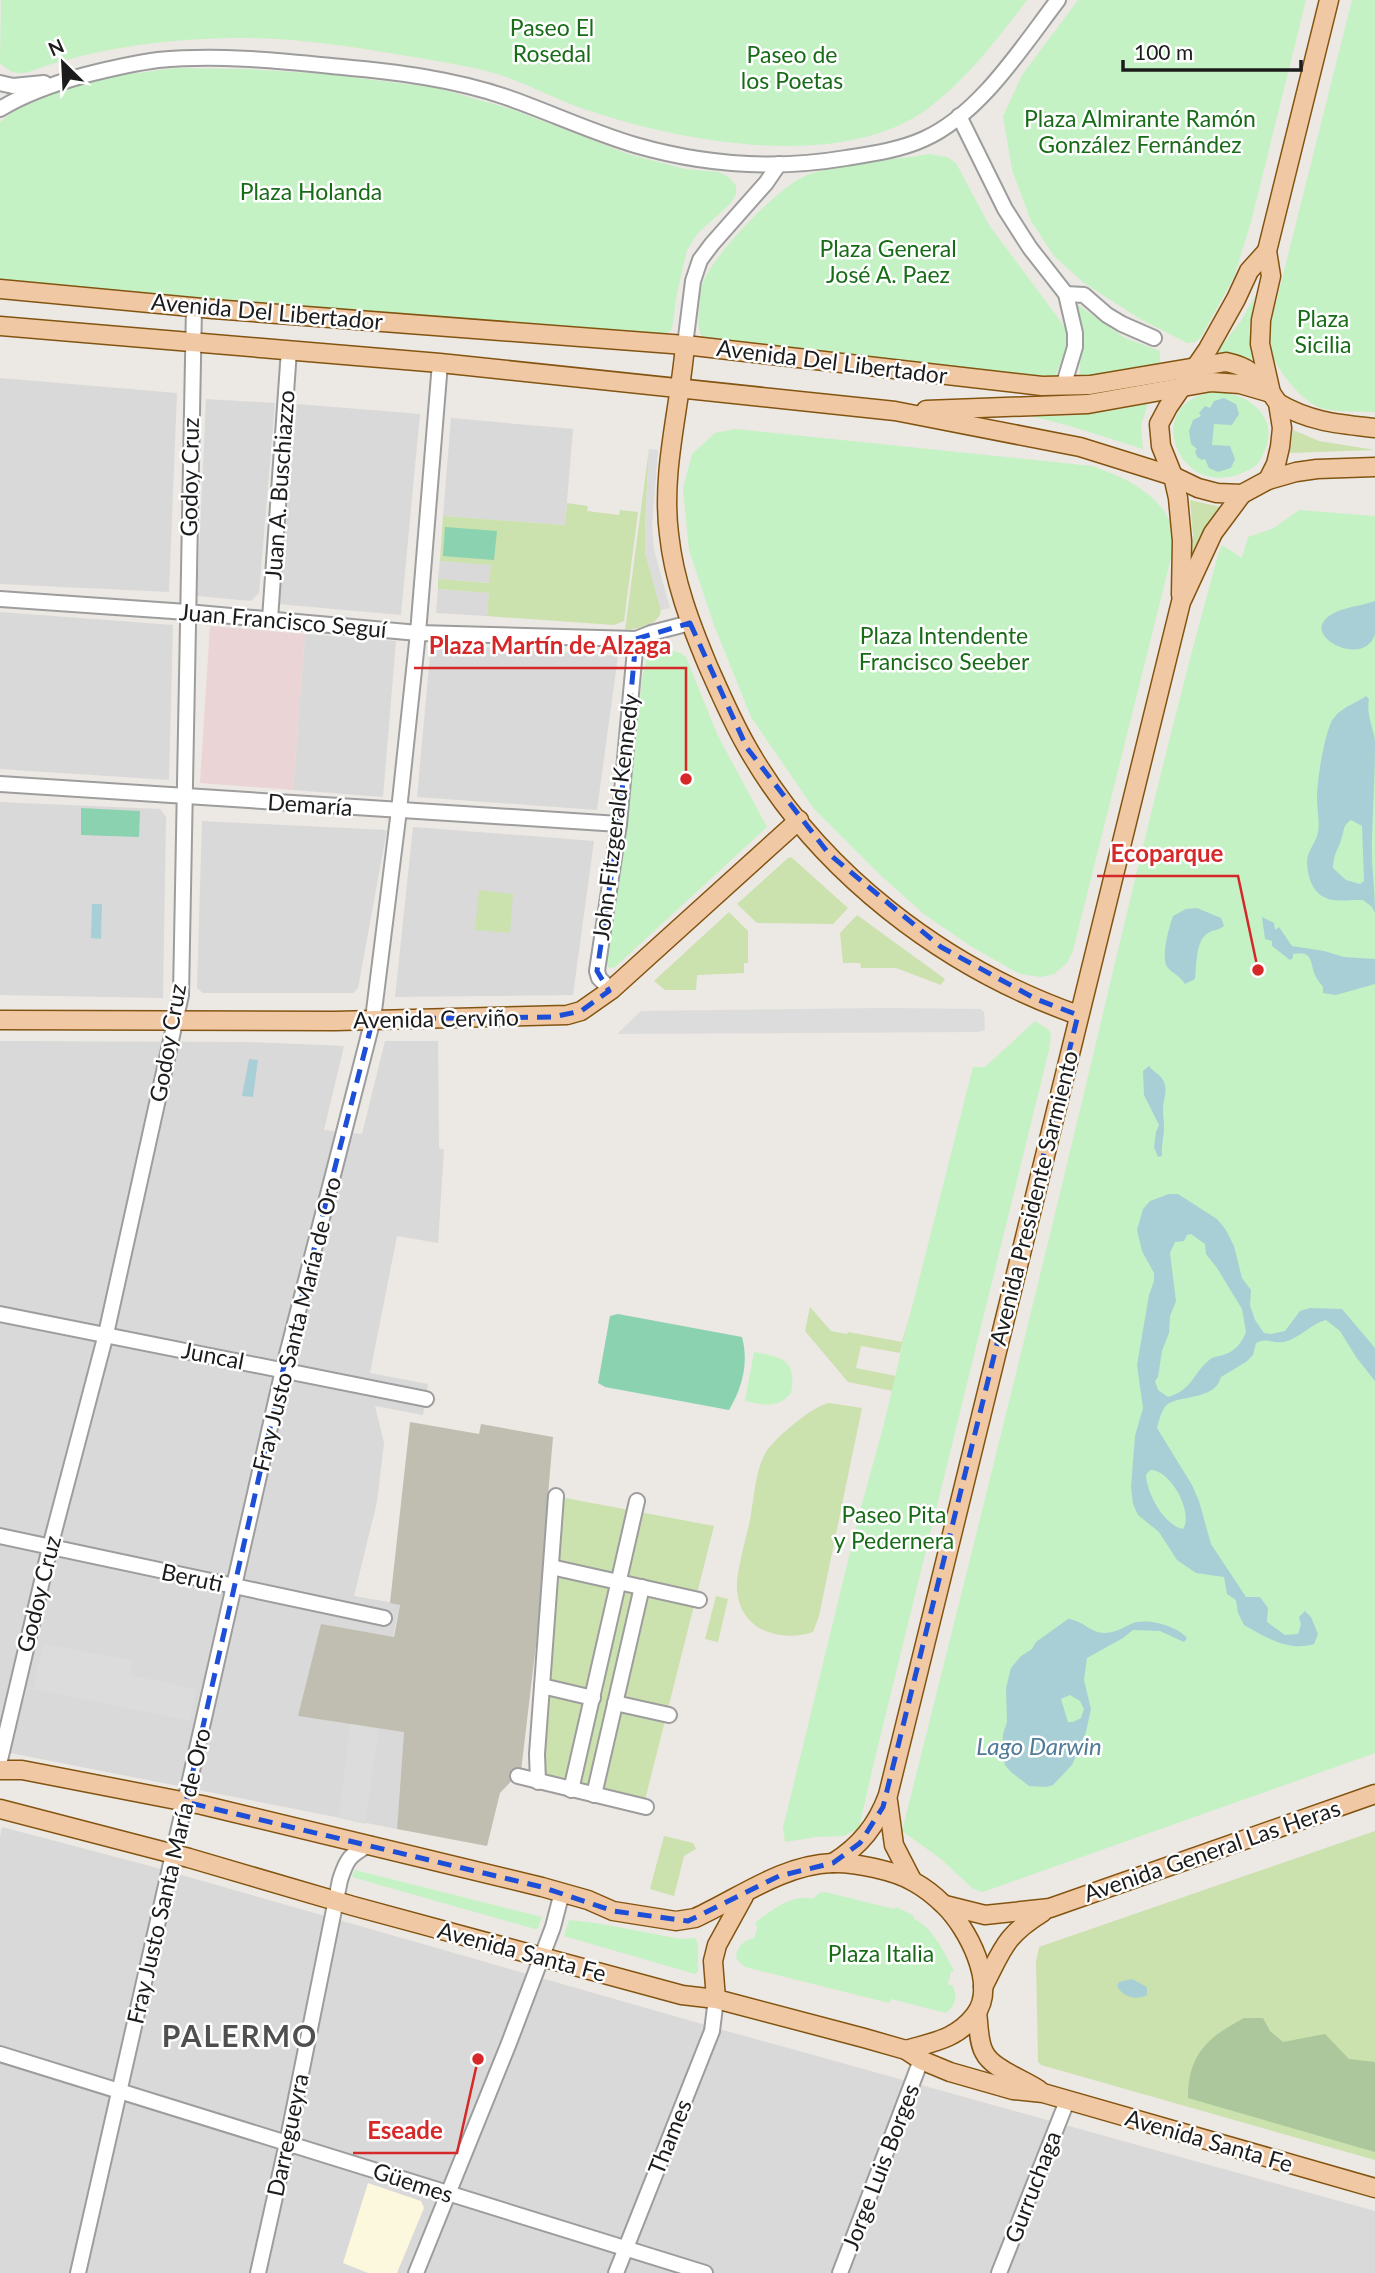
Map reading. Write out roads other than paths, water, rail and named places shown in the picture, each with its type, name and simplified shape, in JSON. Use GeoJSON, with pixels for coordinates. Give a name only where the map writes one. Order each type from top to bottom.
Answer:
{"type":"FeatureCollection","features":[{"type":"Feature","properties":{"kind":"main road","name":"Avenida Presidente Sarmiento"},"geometry":{"type":"LineString","coordinates":[[1268,480],[1276,464],[1282,428],[1260,344],[1261,320],[1271,276],[1267,251],[1329,0]]}},
{"type":"Feature","properties":{"kind":"main road","name":"Avenida Presidente Sarmiento"},"geometry":{"type":"LineString","coordinates":[[1181,602],[1182,541],[1178,499],[1173,476],[1161,446],[1159,424],[1236,299],[1249,271],[1267,251]]}},
{"type":"Feature","properties":{"kind":"main road","name":"Avenida Del Libertador"},"geometry":{"type":"LineString","coordinates":[[0,289],[194,307],[685,345],[1063,387],[1110,382],[1226,362],[1242,365],[1252,371],[1275,398],[1297,414],[1317,421],[1375,428]]}},
{"type":"Feature","properties":{"kind":"main road","name":"Avenida Del Libertador"},"geometry":{"type":"LineString","coordinates":[[0,326],[440,363],[895,411],[1080,447],[1173,476],[1198,488],[1217,493],[1242,494]]}},
{"type":"Feature","properties":{"kind":"main road"},"geometry":{"type":"LineString","coordinates":[[685,345],[667,478],[667,511],[673,565],[690,623],[747,748],[799,820],[844,870],[896,915],[987,975],[1035,999],[1078,1015]]}},
{"type":"Feature","properties":{"kind":"main road","name":"Avenida Del Libertador"},"geometry":{"type":"LineString","coordinates":[[895,411],[1088,404],[1211,382],[1240,384],[1275,398]]}},
{"type":"Feature","properties":{"kind":"main road"},"geometry":{"type":"LineString","coordinates":[[1242,494],[1268,480],[1317,469],[1375,467]]}},
{"type":"Feature","properties":{"kind":"main road","name":"Avenida Presidente Sarmiento"},"geometry":{"type":"LineString","coordinates":[[833,1863],[860,1843],[871,1830],[888,1795],[1181,602],[1213,533],[1242,494]]}},
{"type":"Feature","properties":{"kind":"main road","name":"Avenida Cerviño"},"geometry":{"type":"LineString","coordinates":[[0,1020],[335,1021],[553,1017],[581,1011],[611,990],[799,820]]}},
{"type":"Feature","properties":{"kind":"main road"},"geometry":{"type":"LineString","coordinates":[[0,1770],[22,1770],[186,1802],[562,1892],[589,1899],[613,1911],[676,1921],[695,1918],[779,1876],[815,1866],[833,1863],[869,1867],[912,1880],[945,1905],[970,1941],[978,1960],[984,1987],[977,2013],[961,2028],[914,2055]]}},
{"type":"Feature","properties":{"kind":"main road","name":"Avenida General Las Heras"},"geometry":{"type":"LineString","coordinates":[[945,1905],[985,1915],[1050,1908],[1375,1794]]}},
{"type":"Feature","properties":{"kind":"main road","name":"Avenida Presidente Sarmiento"},"geometry":{"type":"LineString","coordinates":[[888,1795],[894,1845],[912,1880]]}},
{"type":"Feature","properties":{"kind":"main road","name":"Avenida Santa Fe"},"geometry":{"type":"LineString","coordinates":[[0,1809],[174,1854],[682,1996],[716,1999],[914,2055],[950,2072],[1013,2090],[1043,2093],[1375,2188]]}},
{"type":"Feature","properties":{"kind":"main road"},"geometry":{"type":"LineString","coordinates":[[716,1999],[713,1961],[717,1945],[746,1893]]}},
{"type":"Feature","properties":{"kind":"main road","name":"Avenida General Las Heras"},"geometry":{"type":"LineString","coordinates":[[984,1987],[995,1961],[1011,1936],[1050,1908]]}},
{"type":"Feature","properties":{"kind":"main road","name":"Avenida Santa Fe"},"geometry":{"type":"LineString","coordinates":[[977,2013],[985,2054],[1001,2069],[1025,2080],[1043,2093]]}},
{"type":"Feature","properties":{"kind":"street"},"geometry":{"type":"LineString","coordinates":[[0,109],[66,80],[110,69],[157,60],[218,57],[359,69],[466,85],[635,144],[732,164],[831,160],[923,140],[959,116],[989,89],[1058,0]]}},
{"type":"Feature","properties":{"kind":"street"},"geometry":{"type":"LineString","coordinates":[[0,83],[13,86],[66,80]]}},
{"type":"Feature","properties":{"kind":"street"},"geometry":{"type":"LineString","coordinates":[[959,116],[1005,209],[1030,248],[1066,294],[1075,333],[1075,347],[1063,387]]}},
{"type":"Feature","properties":{"kind":"street"},"geometry":{"type":"LineString","coordinates":[[685,345],[692,281],[700,260],[759,192],[779,164]]}},
{"type":"Feature","properties":{"kind":"street"},"geometry":{"type":"LineString","coordinates":[[1066,294],[1084,295],[1115,320],[1154,338]]}},
{"type":"Feature","properties":{"kind":"street","name":"Godoy Cruz"},"geometry":{"type":"LineString","coordinates":[[0,1760],[50,1547],[106,1334],[181,995],[194,307]]}},
{"type":"Feature","properties":{"kind":"street","name":"Juan A. Buschiazzo"},"geometry":{"type":"LineString","coordinates":[[271,619],[289,350]]}},
{"type":"Feature","properties":{"kind":"street","name":"Fray Justo Santa María de Oro"},"geometry":{"type":"LineString","coordinates":[[79,2273],[283,1370],[373,1019],[400,810],[418,633],[440,363]]}},
{"type":"Feature","properties":{"kind":"street","name":"Juan Francisco Seguí"},"geometry":{"type":"LineString","coordinates":[[0,599],[187,611],[418,633],[636,639],[690,623]]}},
{"type":"Feature","properties":{"kind":"street","name":"John Fitzgerald Kennedy"},"geometry":{"type":"LineString","coordinates":[[611,990],[597,971],[620,824],[636,639]]}},
{"type":"Feature","properties":{"kind":"street","name":"Demaría"},"geometry":{"type":"LineString","coordinates":[[0,784],[620,824]]}},
{"type":"Feature","properties":{"kind":"street","name":"Juncal"},"geometry":{"type":"LineString","coordinates":[[0,1314],[426,1399]]}},
{"type":"Feature","properties":{"kind":"street"},"geometry":{"type":"LineString","coordinates":[[538,1782],[537,1754],[555,1496]]}},
{"type":"Feature","properties":{"kind":"street"},"geometry":{"type":"LineString","coordinates":[[571,1790],[638,1500]]}},
{"type":"Feature","properties":{"kind":"street","name":"Beruti"},"geometry":{"type":"LineString","coordinates":[[0,1536],[384,1618]]}},
{"type":"Feature","properties":{"kind":"street"},"geometry":{"type":"LineString","coordinates":[[551,1567],[699,1600]]}},
{"type":"Feature","properties":{"kind":"street"},"geometry":{"type":"LineString","coordinates":[[594,1795],[642,1587]]}},
{"type":"Feature","properties":{"kind":"street"},"geometry":{"type":"LineString","coordinates":[[542,1686],[593,1698]]}},
{"type":"Feature","properties":{"kind":"street"},"geometry":{"type":"LineString","coordinates":[[615,1703],[670,1715]]}},
{"type":"Feature","properties":{"kind":"street"},"geometry":{"type":"LineString","coordinates":[[518,1776],[646,1807]]}},
{"type":"Feature","properties":{"kind":"street","name":"Darregueyra"},"geometry":{"type":"LineString","coordinates":[[258,2273],[345,1862],[353,1853],[370,1844]]}},
{"type":"Feature","properties":{"kind":"street"},"geometry":{"type":"LineString","coordinates":[[416,2273],[542,1958],[562,1892]]}},
{"type":"Feature","properties":{"kind":"street","name":"Thames"},"geometry":{"type":"LineString","coordinates":[[616,2273],[712,2031],[716,1999]]}},
{"type":"Feature","properties":{"kind":"street","name":"Güemes"},"geometry":{"type":"LineString","coordinates":[[0,2054],[705,2273]]}},
{"type":"Feature","properties":{"kind":"street","name":"Jorge Luis Borges"},"geometry":{"type":"LineString","coordinates":[[840,2273],[914,2055]]}},
{"type":"Feature","properties":{"kind":"street","name":"Gurruchaga"},"geometry":{"type":"LineString","coordinates":[[999,2273],[1067,2101]]}},
{"type":"Feature","properties":{"kind":"water"},"geometry":{"type":"Polygon","coordinates":[[[1224,398],[1236,404],[1239,414],[1232,425],[1214,424],[1212,445],[1230,446],[1235,459],[1231,468],[1218,472],[1209,468],[1205,459],[1197,457],[1197,449],[1191,444],[1189,431],[1193,420],[1201,416],[1199,413],[1205,406],[1210,408],[1214,401],[1224,398]]]}},
{"type":"Feature","properties":{"kind":"water"},"geometry":{"type":"Polygon","coordinates":[[[1375,601],[1375,634],[1369,644],[1361,649],[1351,649],[1340,647],[1324,636],[1321,628],[1329,616],[1375,601]]]}},
{"type":"Feature","properties":{"kind":"water"},"geometry":{"type":"Polygon","coordinates":[[[1366,696],[1369,699],[1369,715],[1375,741],[1372,848],[1375,913],[1363,900],[1333,900],[1322,896],[1312,885],[1307,866],[1308,854],[1318,832],[1318,782],[1327,733],[1336,715],[1366,696]],[[1351,820],[1346,824],[1333,868],[1346,880],[1360,884],[1364,881],[1362,826],[1351,820]]]}},
{"type":"Feature","properties":{"kind":"water"},"geometry":{"type":"Polygon","coordinates":[[[92,904],[102,904],[101,939],[91,938],[92,904]]]}},
{"type":"Feature","properties":{"kind":"water"},"geometry":{"type":"Polygon","coordinates":[[[1197,908],[1221,918],[1224,926],[1204,937],[1199,948],[1195,979],[1185,984],[1168,968],[1165,957],[1166,943],[1173,916],[1186,909],[1197,908]]]}},
{"type":"Feature","properties":{"kind":"water"},"geometry":{"type":"Polygon","coordinates":[[[1262,917],[1274,923],[1275,930],[1279,927],[1292,946],[1344,957],[1375,959],[1375,984],[1336,995],[1323,993],[1323,987],[1308,956],[1293,954],[1290,960],[1272,946],[1272,941],[1265,939],[1262,917]]]}},
{"type":"Feature","properties":{"kind":"water"},"geometry":{"type":"Polygon","coordinates":[[[249,1059],[258,1060],[253,1097],[242,1096],[249,1059]]]}},
{"type":"Feature","properties":{"kind":"water"},"geometry":{"type":"Polygon","coordinates":[[[1149,1066],[1163,1079],[1166,1089],[1162,1156],[1158,1157],[1154,1147],[1159,1125],[1144,1095],[1143,1071],[1149,1066]]]}},
{"type":"Feature","properties":{"kind":"water"},"geometry":{"type":"Polygon","coordinates":[[[1169,1194],[1178,1194],[1217,1219],[1234,1246],[1242,1278],[1251,1290],[1250,1305],[1255,1320],[1264,1333],[1285,1331],[1300,1311],[1310,1308],[1342,1309],[1375,1348],[1375,1381],[1340,1331],[1326,1320],[1289,1340],[1260,1341],[1256,1343],[1253,1355],[1246,1362],[1221,1377],[1211,1390],[1177,1400],[1165,1407],[1157,1428],[1192,1485],[1211,1544],[1246,1597],[1260,1597],[1268,1608],[1267,1622],[1285,1635],[1298,1634],[1301,1624],[1299,1617],[1305,1611],[1311,1617],[1318,1634],[1314,1644],[1286,1645],[1244,1625],[1236,1600],[1227,1594],[1224,1577],[1196,1573],[1177,1560],[1159,1532],[1138,1515],[1133,1504],[1131,1487],[1135,1436],[1143,1408],[1137,1365],[1149,1295],[1154,1281],[1154,1273],[1142,1251],[1137,1230],[1143,1209],[1150,1201],[1169,1194]],[[1191,1234],[1187,1235],[1184,1241],[1175,1242],[1170,1253],[1176,1301],[1155,1381],[1158,1390],[1168,1397],[1187,1386],[1210,1359],[1234,1349],[1246,1332],[1242,1309],[1206,1254],[1205,1244],[1191,1234]],[[1150,1470],[1146,1475],[1147,1483],[1158,1508],[1169,1522],[1183,1529],[1186,1522],[1185,1512],[1178,1493],[1165,1476],[1150,1470]]]}},
{"type":"Feature","properties":{"kind":"water","name":"Lago Darwin"},"geometry":{"type":"Polygon","coordinates":[[[1068,1619],[1104,1633],[1137,1622],[1153,1622],[1176,1630],[1187,1638],[1184,1642],[1160,1631],[1133,1630],[1087,1658],[1084,1680],[1091,1709],[1086,1732],[1072,1765],[1053,1785],[1046,1787],[1029,1786],[1011,1772],[1002,1755],[1003,1734],[1007,1722],[1006,1688],[1011,1668],[1036,1642],[1068,1619]],[[1070,1695],[1061,1699],[1068,1722],[1081,1718],[1084,1709],[1080,1701],[1070,1695]]]}},
{"type":"Feature","properties":{"kind":"water"},"geometry":{"type":"Polygon","coordinates":[[[1132,1979],[1147,1987],[1147,1995],[1130,1997],[1117,1986],[1119,1982],[1132,1979]]]}},
{"type":"Feature","properties":{"kind":"place","name":"Plaza Martín de Alzaga"},"geometry":{"type":"Point","coordinates":[686,779]}},
{"type":"Feature","properties":{"kind":"place","name":"Ecoparque"},"geometry":{"type":"Point","coordinates":[1258,970]}},
{"type":"Feature","properties":{"kind":"place","name":"Eseade"},"geometry":{"type":"Point","coordinates":[478,2059]}},
{"type":"Feature","properties":{"kind":"district","name":"PALERMO"},"geometry":{"type":"Point","coordinates":[240,2037]}},
{"type":"Feature","properties":{"kind":"park label","name":"Paseo El Rosedal"},"geometry":{"type":"Point","coordinates":[552,41]}},
{"type":"Feature","properties":{"kind":"park label","name":"Paseo de los Poetas"},"geometry":{"type":"Point","coordinates":[792,68]}},
{"type":"Feature","properties":{"kind":"park label","name":"Plaza Almirante Ramón González Fernández"},"geometry":{"type":"Point","coordinates":[1140,132]}},
{"type":"Feature","properties":{"kind":"park label","name":"Plaza Holanda"},"geometry":{"type":"Point","coordinates":[311,192]}},
{"type":"Feature","properties":{"kind":"park label","name":"Plaza General José A. Paez"},"geometry":{"type":"Point","coordinates":[888,262]}},
{"type":"Feature","properties":{"kind":"park label","name":"Plaza Sicilia"},"geometry":{"type":"Point","coordinates":[1323,332]}},
{"type":"Feature","properties":{"kind":"park label","name":"Plaza Intendente Francisco Seeber"},"geometry":{"type":"Point","coordinates":[944,649]}},
{"type":"Feature","properties":{"kind":"park label","name":"Paseo Pita y Pedernera"},"geometry":{"type":"Point","coordinates":[894,1528]}},
{"type":"Feature","properties":{"kind":"park label","name":"Plaza Italia"},"geometry":{"type":"Point","coordinates":[881,1954]}}]}
